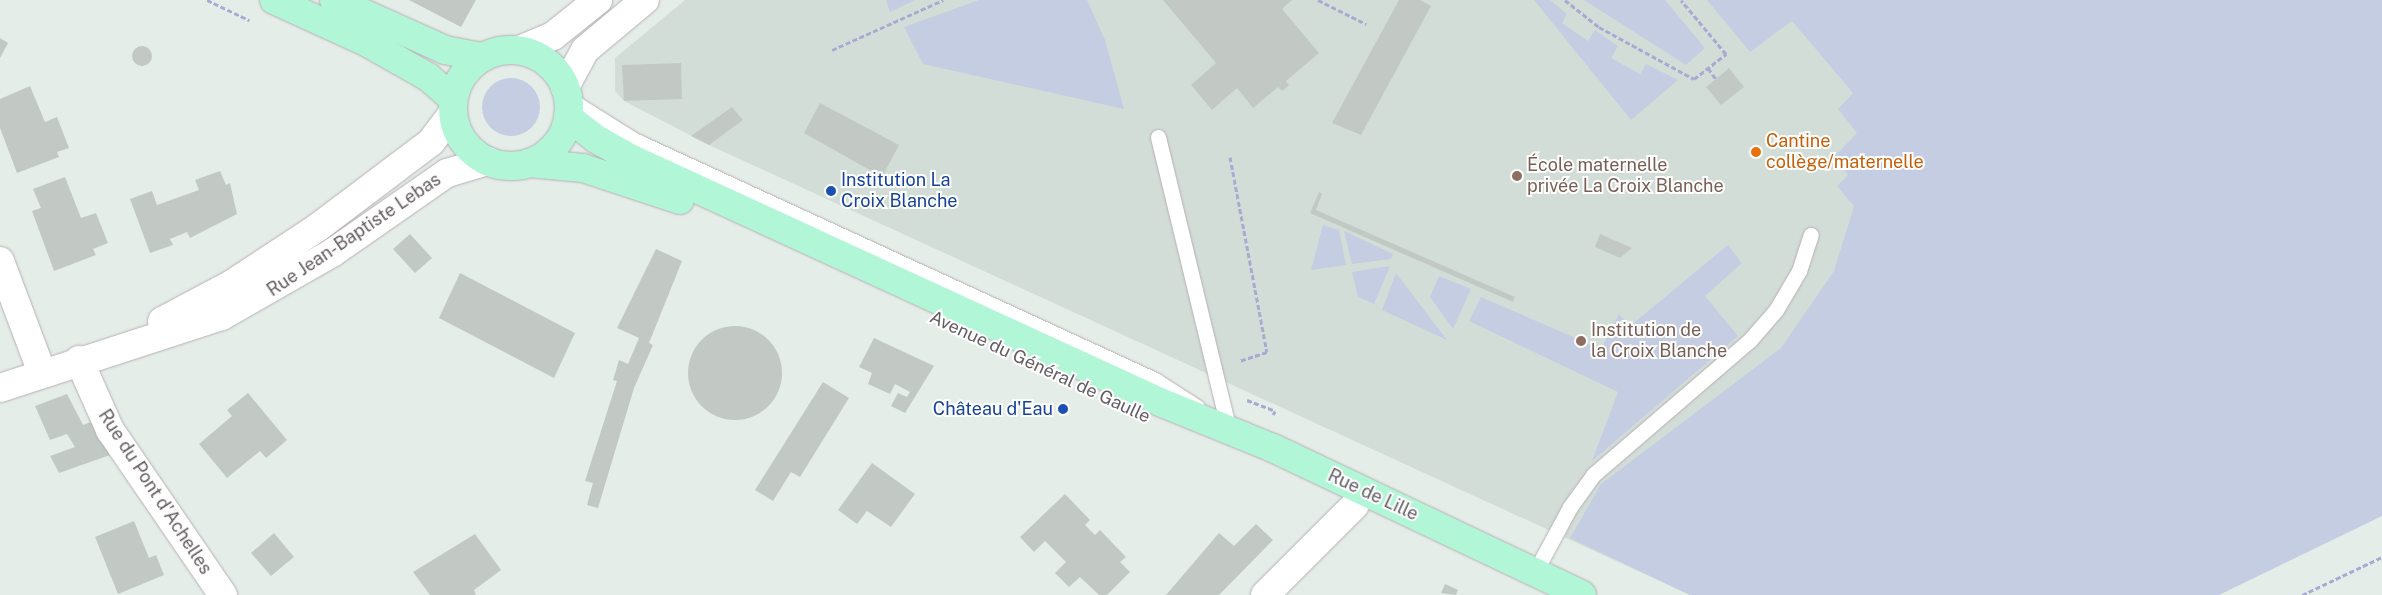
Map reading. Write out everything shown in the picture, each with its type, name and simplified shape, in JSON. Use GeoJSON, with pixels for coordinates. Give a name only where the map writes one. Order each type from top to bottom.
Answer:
{"type":"FeatureCollection","features":[{"type":"Feature","properties":{"kind":"main road"},"geometry":{"type":"LineString","coordinates":[[274,0],[368,43],[428,77],[453,106],[466,145],[488,161],[509,166],[530,163],[554,147],[567,101],[585,50],[645,0]]}},
{"type":"Feature","properties":{"kind":"main road"},"geometry":{"type":"LineString","coordinates":[[334,0],[445,50],[481,57],[520,50],[553,36],[598,0]]}},
{"type":"Feature","properties":{"kind":"main road"},"geometry":{"type":"LineString","coordinates":[[520,50],[550,64],[567,101]]}},
{"type":"Feature","properties":{"kind":"main road"},"geometry":{"type":"LineString","coordinates":[[453,106],[460,78],[481,57]]}},
{"type":"Feature","properties":{"kind":"main road","name":"Avenue du Général de Gaulle"},"geometry":{"type":"LineString","coordinates":[[567,101],[596,139],[632,159],[1160,402]]}},
{"type":"Feature","properties":{"kind":"main road","name":"Rue Jean-Baptiste Lebas"},"geometry":{"type":"LineString","coordinates":[[79,360],[200,302],[275,257],[431,142],[453,106]]}},
{"type":"Feature","properties":{"kind":"main road","name":"Rue Jean-Baptiste Lebas"},"geometry":{"type":"LineString","coordinates":[[0,388],[79,360],[167,334],[240,307],[332,253],[447,173],[488,161]]}},
{"type":"Feature","properties":{"kind":"main road","name":"Avenue du Général de Gaulle"},"geometry":{"type":"LineString","coordinates":[[530,163],[572,166],[661,192],[1106,398],[1539,584]]}},
{"type":"Feature","properties":{"kind":"main road"},"geometry":{"type":"LineString","coordinates":[[0,261],[42,373]]}},
{"type":"Feature","properties":{"kind":"main road","name":"Rue du Pont d'Achelles"},"geometry":{"type":"LineString","coordinates":[[79,360],[110,430],[223,595]]}},
{"type":"Feature","properties":{"kind":"main road","name":"Rue de Lille"},"geometry":{"type":"LineString","coordinates":[[1160,402],[1259,442],[1539,584],[1582,595]]}},
{"type":"Feature","properties":{"kind":"main road"},"geometry":{"type":"LineString","coordinates":[[1265,595],[1355,505]]}},
{"type":"Feature","properties":{"kind":"lane"},"geometry":{"type":"LineString","coordinates":[[567,101],[634,140],[1155,380],[1229,431]]}},
{"type":"Feature","properties":{"kind":"lane"},"geometry":{"type":"LineString","coordinates":[[1158,137],[1229,431]]}},
{"type":"Feature","properties":{"kind":"lane"},"geometry":{"type":"LineString","coordinates":[[1539,584],[1570,507],[1593,475],[1749,341],[1776,310],[1798,271],[1811,235]]}},
{"type":"Feature","properties":{"kind":"path"},"geometry":{"type":"LineString","coordinates":[[832,50],[943,0]]}},
{"type":"Feature","properties":{"kind":"path"},"geometry":{"type":"LineString","coordinates":[[1318,0],[1366,24]]}},
{"type":"Feature","properties":{"kind":"path"},"geometry":{"type":"LineString","coordinates":[[1565,0],[1599,27],[1694,79],[1726,54],[1681,0]]}},
{"type":"Feature","properties":{"kind":"path"},"geometry":{"type":"LineString","coordinates":[[1708,68],[1716,79]]}},
{"type":"Feature","properties":{"kind":"path"},"geometry":{"type":"LineString","coordinates":[[1230,157],[1267,352],[1239,359],[1241,368]]}},
{"type":"Feature","properties":{"kind":"path"},"geometry":{"type":"LineString","coordinates":[[1245,392],[1246,400],[1275,411],[1259,442]]}},
{"type":"Feature","properties":{"kind":"path"},"geometry":{"type":"LineString","coordinates":[[2302,595],[2382,557]]}},
{"type":"Feature","properties":{"kind":"shaded area","name":"Institution de la Croix Blanche"},"geometry":{"type":"Polygon","coordinates":[[[685,0],[2245,0],[1802,595],[1690,595],[709,145],[624,101],[615,91],[615,58],[685,0]]]}},
{"type":"Feature","properties":{"kind":"shaded area"},"geometry":{"type":"Polygon","coordinates":[[[886,0],[915,0],[890,12],[886,0]]]}},
{"type":"Feature","properties":{"kind":"shaded area"},"geometry":{"type":"Polygon","coordinates":[[[979,0],[1087,0],[1105,40],[1124,109],[923,64],[904,27],[979,0]]]}},
{"type":"Feature","properties":{"kind":"shaded area"},"geometry":{"type":"Polygon","coordinates":[[[1534,0],[1550,0],[1567,14],[1562,23],[1588,41],[1595,30],[1618,46],[1611,58],[1640,74],[1646,64],[1678,80],[1631,120],[1534,0]]]}},
{"type":"Feature","properties":{"kind":"shaded area"},"geometry":{"type":"Polygon","coordinates":[[[1584,0],[1665,0],[1705,48],[1686,65],[1584,0]]]}},
{"type":"Feature","properties":{"kind":"shaded area"},"geometry":{"type":"Polygon","coordinates":[[[1707,0],[2382,0],[2382,516],[2219,595],[1690,595],[1570,538],[1601,484],[1781,348],[1834,271],[1854,206],[1837,186],[1848,175],[1834,157],[1857,133],[1838,109],[1853,93],[1792,21],[1750,52],[1707,0]]]}},
{"type":"Feature","properties":{"kind":"shaded area"},"geometry":{"type":"Polygon","coordinates":[[[505,78],[517,78],[532,86],[540,101],[540,113],[532,128],[517,136],[505,136],[490,128],[482,113],[482,101],[490,86],[505,78]]]}},
{"type":"Feature","properties":{"kind":"shaded area"},"geometry":{"type":"Polygon","coordinates":[[[1323,225],[1339,230],[1346,265],[1311,270],[1323,225]]]}},
{"type":"Feature","properties":{"kind":"shaded area"},"geometry":{"type":"Polygon","coordinates":[[[1344,231],[1393,254],[1391,259],[1352,264],[1344,231]]]}},
{"type":"Feature","properties":{"kind":"shaded area"},"geometry":{"type":"Polygon","coordinates":[[[1728,245],[1742,263],[1705,296],[1738,336],[1592,461],[1618,392],[1469,321],[1481,297],[1601,349],[1619,314],[1630,326],[1728,245]]]}},
{"type":"Feature","properties":{"kind":"shaded area"},"geometry":{"type":"Polygon","coordinates":[[[1390,266],[1374,304],[1358,297],[1352,272],[1390,266]]]}},
{"type":"Feature","properties":{"kind":"shaded area"},"geometry":{"type":"Polygon","coordinates":[[[1396,273],[1447,340],[1382,310],[1396,273]]]}},
{"type":"Feature","properties":{"kind":"shaded area"},"geometry":{"type":"Polygon","coordinates":[[[1439,276],[1471,289],[1453,329],[1430,297],[1439,276]]]}},
{"type":"Feature","properties":{"kind":"building"},"geometry":{"type":"Polygon","coordinates":[[[409,0],[476,0],[461,27],[409,0]]]}},
{"type":"Feature","properties":{"kind":"building"},"geometry":{"type":"Polygon","coordinates":[[[1163,0],[1292,0],[1282,9],[1319,53],[1286,81],[1289,85],[1282,91],[1278,87],[1253,108],[1237,88],[1212,110],[1191,85],[1216,63],[1163,0]]]}},
{"type":"Feature","properties":{"kind":"building"},"geometry":{"type":"Polygon","coordinates":[[[1399,0],[1420,0],[1431,6],[1361,135],[1332,123],[1399,0]]]}},
{"type":"Feature","properties":{"kind":"building"},"geometry":{"type":"Polygon","coordinates":[[[0,38],[8,43],[0,58],[0,38]]]}},
{"type":"Feature","properties":{"kind":"building"},"geometry":{"type":"Polygon","coordinates":[[[142,46],[149,49],[152,56],[149,63],[142,66],[135,63],[132,56],[135,49],[142,46]]]}},
{"type":"Feature","properties":{"kind":"building"},"geometry":{"type":"Polygon","coordinates":[[[681,63],[682,99],[624,101],[622,65],[681,63]]]}},
{"type":"Feature","properties":{"kind":"building"},"geometry":{"type":"Polygon","coordinates":[[[1729,68],[1744,87],[1721,105],[1706,87],[1729,68]]]}},
{"type":"Feature","properties":{"kind":"building"},"geometry":{"type":"Polygon","coordinates":[[[30,86],[45,122],[57,117],[69,148],[57,152],[59,157],[17,173],[0,128],[0,99],[30,86]]]}},
{"type":"Feature","properties":{"kind":"building"},"geometry":{"type":"Polygon","coordinates":[[[820,103],[899,145],[882,177],[804,133],[820,103]]]}},
{"type":"Feature","properties":{"kind":"building"},"geometry":{"type":"Polygon","coordinates":[[[732,107],[743,120],[709,145],[691,136],[732,107]]]}},
{"type":"Feature","properties":{"kind":"building"},"geometry":{"type":"Polygon","coordinates":[[[220,171],[226,185],[230,183],[237,214],[190,238],[187,232],[170,239],[173,245],[150,253],[130,199],[152,191],[157,205],[199,190],[195,180],[220,171]]]}},
{"type":"Feature","properties":{"kind":"building"},"geometry":{"type":"Polygon","coordinates":[[[65,177],[81,218],[96,213],[108,243],[93,249],[96,255],[54,271],[32,211],[41,208],[33,189],[65,177]]]}},
{"type":"Feature","properties":{"kind":"building"},"geometry":{"type":"Polygon","coordinates":[[[1319,192],[1322,194],[1316,210],[1515,297],[1513,302],[1310,213],[1319,192]]]}},
{"type":"Feature","properties":{"kind":"building"},"geometry":{"type":"Polygon","coordinates":[[[410,234],[432,258],[415,273],[393,249],[410,234]]]}},
{"type":"Feature","properties":{"kind":"building"},"geometry":{"type":"Polygon","coordinates":[[[1600,234],[1632,248],[1620,258],[1595,247],[1600,234]]]}},
{"type":"Feature","properties":{"kind":"building"},"geometry":{"type":"Polygon","coordinates":[[[656,249],[682,261],[649,343],[653,345],[634,388],[598,508],[587,505],[593,483],[585,481],[617,381],[613,380],[619,360],[628,364],[639,338],[617,328],[656,249]]]}},
{"type":"Feature","properties":{"kind":"building"},"geometry":{"type":"Polygon","coordinates":[[[460,273],[575,333],[554,378],[439,318],[460,273]]]}},
{"type":"Feature","properties":{"kind":"building"},"geometry":{"type":"Polygon","coordinates":[[[735,326],[753,329],[768,340],[779,355],[782,373],[779,391],[768,406],[753,417],[735,420],[717,417],[702,406],[691,391],[688,373],[691,355],[702,340],[717,329],[735,326]]]}},
{"type":"Feature","properties":{"kind":"building"},"geometry":{"type":"Polygon","coordinates":[[[874,338],[934,366],[905,413],[891,406],[898,393],[907,397],[910,392],[895,384],[890,394],[868,384],[872,373],[859,367],[874,338]]]}},
{"type":"Feature","properties":{"kind":"building"},"geometry":{"type":"Polygon","coordinates":[[[823,382],[849,398],[800,477],[791,472],[773,501],[755,490],[823,382]]]}},
{"type":"Feature","properties":{"kind":"building"},"geometry":{"type":"Polygon","coordinates":[[[248,393],[287,440],[266,458],[260,451],[227,478],[199,444],[232,416],[227,410],[248,393]]]}},
{"type":"Feature","properties":{"kind":"building"},"geometry":{"type":"Polygon","coordinates":[[[67,394],[83,425],[91,422],[113,454],[59,473],[50,456],[75,447],[67,434],[50,440],[35,406],[67,394]]]}},
{"type":"Feature","properties":{"kind":"building"},"geometry":{"type":"Polygon","coordinates":[[[872,463],[915,494],[891,527],[867,511],[857,524],[838,510],[872,463]]]}},
{"type":"Feature","properties":{"kind":"building"},"geometry":{"type":"Polygon","coordinates":[[[1065,494],[1090,520],[1085,525],[1095,535],[1100,530],[1126,557],[1120,562],[1130,572],[1107,595],[1099,595],[1080,577],[1069,587],[1055,573],[1066,562],[1045,541],[1034,552],[1020,537],[1065,494]]]}},
{"type":"Feature","properties":{"kind":"building"},"geometry":{"type":"Polygon","coordinates":[[[134,521],[149,558],[156,555],[164,575],[118,594],[95,537],[134,521]]]}},
{"type":"Feature","properties":{"kind":"building"},"geometry":{"type":"Polygon","coordinates":[[[1256,524],[1273,540],[1219,595],[1166,595],[1219,533],[1234,546],[1256,524]]]}},
{"type":"Feature","properties":{"kind":"building"},"geometry":{"type":"Polygon","coordinates":[[[274,533],[294,557],[271,576],[251,553],[274,533]]]}},
{"type":"Feature","properties":{"kind":"building"},"geometry":{"type":"Polygon","coordinates":[[[475,534],[501,570],[474,590],[476,595],[430,595],[413,572],[475,534]]]}},
{"type":"Feature","properties":{"kind":"building"},"geometry":{"type":"Polygon","coordinates":[[[1445,584],[1458,590],[1456,595],[1441,593],[1445,584]]]}},
{"type":"Feature","properties":{"kind":"place","name":"Cantine collège/maternelle"},"geometry":{"type":"Point","coordinates":[1756,152]}},
{"type":"Feature","properties":{"kind":"place","name":"École maternelle privée La Croix Blanche"},"geometry":{"type":"Point","coordinates":[1517,176]}},
{"type":"Feature","properties":{"kind":"place","name":"Institution La Croix Blanche"},"geometry":{"type":"Point","coordinates":[831,191]}},
{"type":"Feature","properties":{"kind":"place","name":"Institution de la Croix Blanche"},"geometry":{"type":"Point","coordinates":[1581,341]}},
{"type":"Feature","properties":{"kind":"place","name":"Château d'Eau"},"geometry":{"type":"Point","coordinates":[1063,409]}}]}
